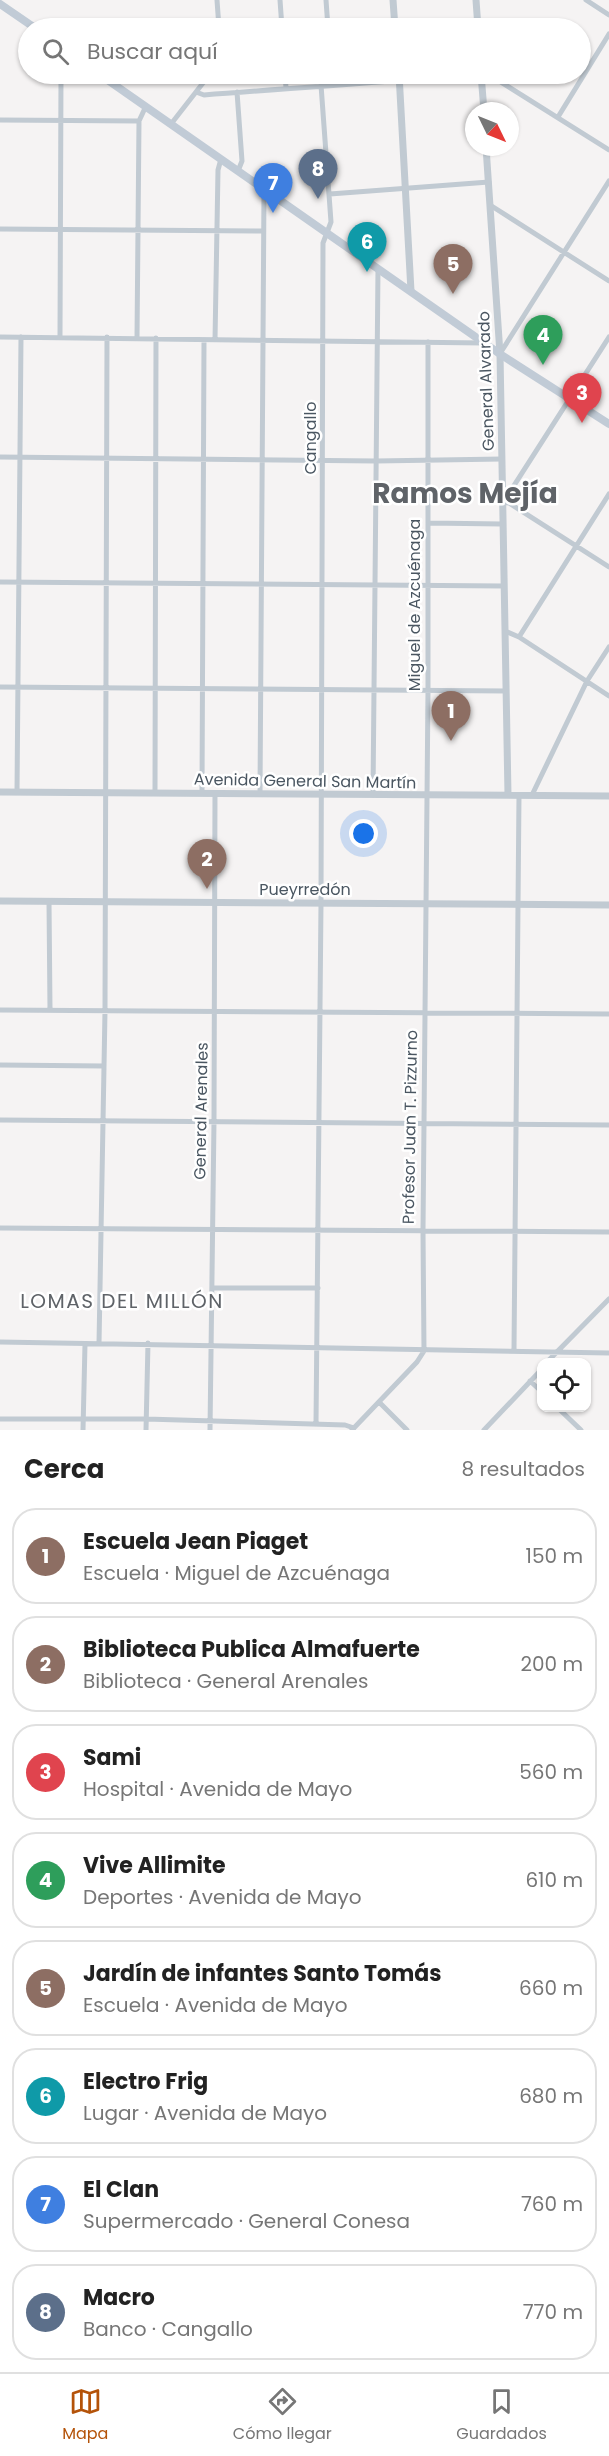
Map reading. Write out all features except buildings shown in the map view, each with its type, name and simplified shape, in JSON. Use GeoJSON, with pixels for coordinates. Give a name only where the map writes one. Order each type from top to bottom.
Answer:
{"type":"FeatureCollection","features":[{"type":"Feature","properties":{"kind":"main road"},"geometry":{"type":"LineString","coordinates":[[0,4],[20,18]]}},
{"type":"Feature","properties":{"kind":"main road"},"geometry":{"type":"LineString","coordinates":[[114,84],[500,354],[609,424]]}},
{"type":"Feature","properties":{"kind":"street"},"geometry":{"type":"LineString","coordinates":[[217,0],[218,18]]}},
{"type":"Feature","properties":{"kind":"street"},"geometry":{"type":"LineString","coordinates":[[280,0],[281,18]]}},
{"type":"Feature","properties":{"kind":"street"},"geometry":{"type":"LineString","coordinates":[[326,0],[327,18]]}},
{"type":"Feature","properties":{"kind":"street"},"geometry":{"type":"LineString","coordinates":[[393,0],[394,18]]}},
{"type":"Feature","properties":{"kind":"street"},"geometry":{"type":"LineString","coordinates":[[476,0],[477,18]]}},
{"type":"Feature","properties":{"kind":"street"},"geometry":{"type":"LineString","coordinates":[[586,0],[609,15]]}},
{"type":"Feature","properties":{"kind":"street"},"geometry":{"type":"LineString","coordinates":[[591,63],[609,34]]}},
{"type":"Feature","properties":{"kind":"street"},"geometry":{"type":"LineString","coordinates":[[60,336],[61,84]]}},
{"type":"Feature","properties":{"kind":"street"},"geometry":{"type":"LineString","coordinates":[[171,124],[202,84]]}},
{"type":"Feature","properties":{"kind":"street"},"geometry":{"type":"LineString","coordinates":[[196,92],[204,95],[331,84]]}},
{"type":"Feature","properties":{"kind":"street"},"geometry":{"type":"LineString","coordinates":[[399,84],[411,291]]}},
{"type":"Feature","properties":{"kind":"street"},"geometry":{"type":"LineString","coordinates":[[482,84],[483,102]]}},
{"type":"Feature","properties":{"kind":"street"},"geometry":{"type":"LineString","coordinates":[[504,84],[609,150]]}},
{"type":"Feature","properties":{"kind":"street"},"geometry":{"type":"LineString","coordinates":[[558,117],[578,84]]}},
{"type":"Feature","properties":{"kind":"street","name":"Cangallo"},"geometry":{"type":"LineString","coordinates":[[316,1424],[324,460],[323,243],[331,222],[321,85]]}},
{"type":"Feature","properties":{"kind":"street"},"geometry":{"type":"LineString","coordinates":[[237,92],[242,161],[238,171]]}},
{"type":"Feature","properties":{"kind":"street"},"geometry":{"type":"LineString","coordinates":[[136,338],[139,121],[146,106]]}},
{"type":"Feature","properties":{"kind":"street"},"geometry":{"type":"LineString","coordinates":[[0,120],[139,121]]}},
{"type":"Feature","properties":{"kind":"street","name":"General Alvarado"},"geometry":{"type":"LineString","coordinates":[[487,156],[500,354],[508,795]]}},
{"type":"Feature","properties":{"kind":"street"},"geometry":{"type":"LineString","coordinates":[[215,340],[218,170],[221,159]]}},
{"type":"Feature","properties":{"kind":"street"},"geometry":{"type":"LineString","coordinates":[[500,354],[609,181]]}},
{"type":"Feature","properties":{"kind":"street"},"geometry":{"type":"LineString","coordinates":[[330,194],[489,182]]}},
{"type":"Feature","properties":{"kind":"street"},"geometry":{"type":"LineString","coordinates":[[260,793],[264,190]]}},
{"type":"Feature","properties":{"kind":"street"},"geometry":{"type":"LineString","coordinates":[[490,205],[609,281]]}},
{"type":"Feature","properties":{"kind":"street"},"geometry":{"type":"LineString","coordinates":[[0,229],[263,231]]}},
{"type":"Feature","properties":{"kind":"street"},"geometry":{"type":"LineString","coordinates":[[373,795],[378,268]]}},
{"type":"Feature","properties":{"kind":"street"},"geometry":{"type":"LineString","coordinates":[[0,337],[485,343]]}},
{"type":"Feature","properties":{"kind":"street"},"geometry":{"type":"LineString","coordinates":[[17,792],[18,457],[21,337]]}},
{"type":"Feature","properties":{"kind":"street"},"geometry":{"type":"LineString","coordinates":[[99,1344],[105,1011],[107,337]]}},
{"type":"Feature","properties":{"kind":"street"},"geometry":{"type":"LineString","coordinates":[[609,337],[508,495],[502,499],[609,567]]}},
{"type":"Feature","properties":{"kind":"street"},"geometry":{"type":"LineString","coordinates":[[155,793],[156,338]]}},
{"type":"Feature","properties":{"kind":"street"},"geometry":{"type":"LineString","coordinates":[[202,792],[204,340]]}},
{"type":"Feature","properties":{"kind":"street","name":"Miguel de Azcuénaga"},"geometry":{"type":"LineString","coordinates":[[427,796],[428,342]]}},
{"type":"Feature","properties":{"kind":"street"},"geometry":{"type":"LineString","coordinates":[[0,457],[376,461],[502,459]]}},
{"type":"Feature","properties":{"kind":"street"},"geometry":{"type":"LineString","coordinates":[[519,637],[609,494]]}},
{"type":"Feature","properties":{"kind":"street"},"geometry":{"type":"LineString","coordinates":[[428,523],[502,524]]}},
{"type":"Feature","properties":{"kind":"street"},"geometry":{"type":"LineString","coordinates":[[0,582],[503,586]]}},
{"type":"Feature","properties":{"kind":"street"},"geometry":{"type":"LineString","coordinates":[[506,631],[519,637],[609,696]]}},
{"type":"Feature","properties":{"kind":"street"},"geometry":{"type":"LineString","coordinates":[[532,795],[587,681],[609,647]]}},
{"type":"Feature","properties":{"kind":"street"},"geometry":{"type":"LineString","coordinates":[[0,687],[506,691]]}},
{"type":"Feature","properties":{"kind":"street","name":"Avenida General San Martín"},"geometry":{"type":"LineString","coordinates":[[0,792],[609,796]]}},
{"type":"Feature","properties":{"kind":"street","name":"General Arenales"},"geometry":{"type":"LineString","coordinates":[[210,1430],[215,793]]}},
{"type":"Feature","properties":{"kind":"street"},"geometry":{"type":"LineString","coordinates":[[514,1350],[514,1232],[518,1124],[519,795]]}},
{"type":"Feature","properties":{"kind":"street","name":"Profesor Juan T. Pizzurno"},"geometry":{"type":"LineString","coordinates":[[424,1351],[427,796]]}},
{"type":"Feature","properties":{"kind":"street","name":"Pueyrredón"},"geometry":{"type":"LineString","coordinates":[[0,901],[609,905]]}},
{"type":"Feature","properties":{"kind":"street"},"geometry":{"type":"LineString","coordinates":[[49,902],[50,1010]]}},
{"type":"Feature","properties":{"kind":"street"},"geometry":{"type":"LineString","coordinates":[[0,1010],[609,1014]]}},
{"type":"Feature","properties":{"kind":"street"},"geometry":{"type":"LineString","coordinates":[[0,1065],[104,1065]]}},
{"type":"Feature","properties":{"kind":"street"},"geometry":{"type":"LineString","coordinates":[[0,1120],[609,1125]]}},
{"type":"Feature","properties":{"kind":"street"},"geometry":{"type":"LineString","coordinates":[[0,1228],[609,1232]]}},
{"type":"Feature","properties":{"kind":"street"},"geometry":{"type":"LineString","coordinates":[[212,1288],[318,1288]]}},
{"type":"Feature","properties":{"kind":"street"},"geometry":{"type":"LineString","coordinates":[[551,1358],[609,1299]]}},
{"type":"Feature","properties":{"kind":"street"},"geometry":{"type":"LineString","coordinates":[[0,1342],[609,1353]]}},
{"type":"Feature","properties":{"kind":"street"},"geometry":{"type":"LineString","coordinates":[[146,1430],[148,1343]]}},
{"type":"Feature","properties":{"kind":"street"},"geometry":{"type":"LineString","coordinates":[[82,1430],[85,1344]]}},
{"type":"Feature","properties":{"kind":"street"},"geometry":{"type":"LineString","coordinates":[[0,1419],[146,1419],[345,1425],[353,1429],[417,1362],[424,1351]]}},
{"type":"Feature","properties":{"kind":"street"},"geometry":{"type":"LineString","coordinates":[[484,1430],[537,1374]]}},
{"type":"Feature","properties":{"kind":"street"},"geometry":{"type":"LineString","coordinates":[[530,1381],[537,1387]]}},
{"type":"Feature","properties":{"kind":"street"},"geometry":{"type":"LineString","coordinates":[[379,1402],[407,1430]]}},
{"type":"Feature","properties":{"kind":"street"},"geometry":{"type":"LineString","coordinates":[[563,1412],[581,1430]]}},
{"type":"Feature","properties":{"kind":"place","name":"Macro"},"geometry":{"type":"Point","coordinates":[318,199]}},
{"type":"Feature","properties":{"kind":"place","name":"El Clan"},"geometry":{"type":"Point","coordinates":[273,213]}},
{"type":"Feature","properties":{"kind":"place","name":"Electro Frig"},"geometry":{"type":"Point","coordinates":[367,272]}},
{"type":"Feature","properties":{"kind":"place","name":"Jardín de infantes Santo Tomás"},"geometry":{"type":"Point","coordinates":[453,294]}},
{"type":"Feature","properties":{"kind":"place","name":"Vive Allimite"},"geometry":{"type":"Point","coordinates":[543,365]}},
{"type":"Feature","properties":{"kind":"place","name":"Sami"},"geometry":{"type":"Point","coordinates":[582,423]}},
{"type":"Feature","properties":{"kind":"place","name":"Escuela Jean Piaget"},"geometry":{"type":"Point","coordinates":[451,741]}},
{"type":"Feature","properties":{"kind":"place","name":"Biblioteca Publica Almafuerte"},"geometry":{"type":"Point","coordinates":[207,889]}},
{"type":"Feature","properties":{"kind":"district","name":"Ramos Mejía"},"geometry":{"type":"Point","coordinates":[465,493]}},
{"type":"Feature","properties":{"kind":"district","name":"LOMAS DEL MILLÓN"},"geometry":{"type":"Point","coordinates":[122,1301]}}]}
